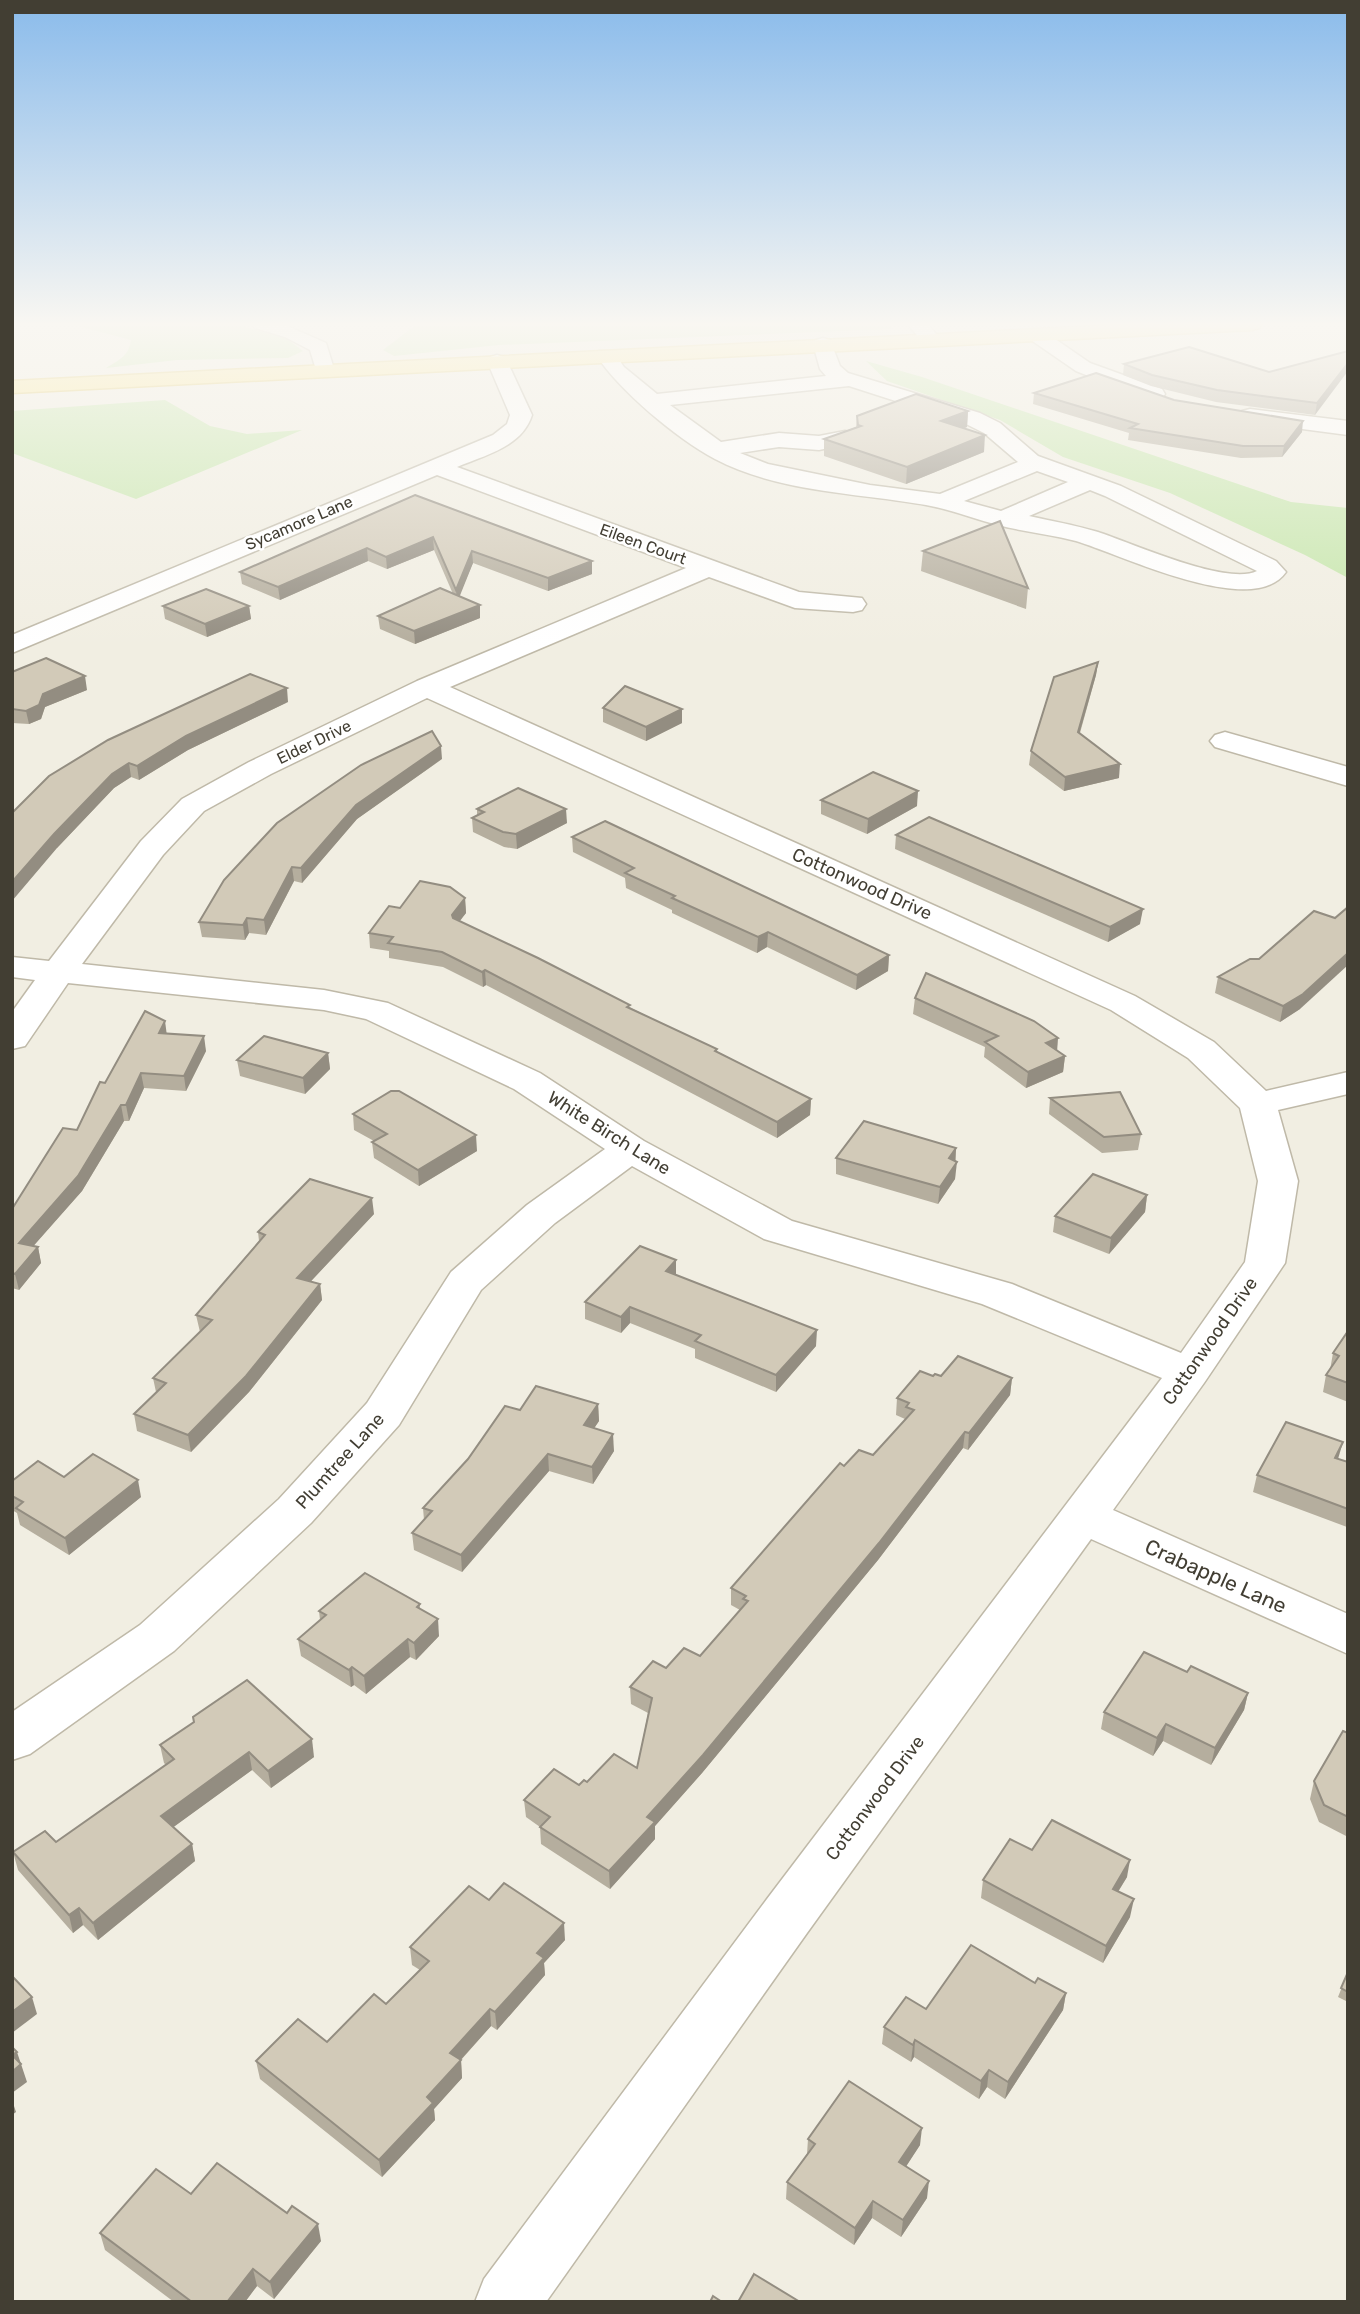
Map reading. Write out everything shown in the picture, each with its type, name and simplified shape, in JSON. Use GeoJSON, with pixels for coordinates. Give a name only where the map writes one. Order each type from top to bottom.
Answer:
{"type":"FeatureCollection","features":[{"type":"Feature","properties":{"kind":"street","name":"Sycamore Lane"},"geometry":{"type":"LineString","coordinates":[[12,645],[501,440],[510,432]]}},
{"type":"Feature","properties":{"kind":"street"},"geometry":{"type":"LineString","coordinates":[[689,432],[738,462],[762,470],[870,492],[942,501],[1003,519],[1087,537],[1162,563],[1232,582],[1259,582],[1268,579],[1273,572],[1267,566],[1113,491],[1037,464],[1019,454],[996,432]]}},
{"type":"Feature","properties":{"kind":"street"},"geometry":{"type":"LineString","coordinates":[[716,450],[779,440],[819,443],[852,435]]}},
{"type":"Feature","properties":{"kind":"street"},"geometry":{"type":"LineString","coordinates":[[942,501],[1037,464]]}},
{"type":"Feature","properties":{"kind":"street","name":"Eileen Court"},"geometry":{"type":"LineString","coordinates":[[437,467],[795,600],[853,604]]}},
{"type":"Feature","properties":{"kind":"street"},"geometry":{"type":"LineString","coordinates":[[1003,519],[1088,482]]}},
{"type":"Feature","properties":{"kind":"street","name":"Elder Drive"},"geometry":{"type":"LineString","coordinates":[[12,1038],[152,848],[193,805],[260,768],[428,687],[708,568]]}},
{"type":"Feature","properties":{"kind":"street","name":"Cottonwood Drive"},"geometry":{"type":"LineString","coordinates":[[428,687],[1122,1003],[1201,1050],[1258,1104],[1278,1181],[1265,1263],[1189,1373],[787,1916],[507,2302]]}},
{"type":"Feature","properties":{"kind":"street"},"geometry":{"type":"LineString","coordinates":[[1225,741],[1348,777]]}},
{"type":"Feature","properties":{"kind":"street","name":"White Birch Lane"},"geometry":{"type":"LineString","coordinates":[[12,967],[324,1000],[376,1010],[527,1082],[630,1149],[778,1230],[997,1294],[1189,1373]]}},
{"type":"Feature","properties":{"kind":"street"},"geometry":{"type":"LineString","coordinates":[[1258,1104],[1348,1083]]}},
{"type":"Feature","properties":{"kind":"street","name":"Plumtree Lane"},"geometry":{"type":"LineString","coordinates":[[12,1739],[157,1638],[295,1511],[383,1414],[466,1281],[541,1214],[630,1149]]}},
{"type":"Feature","properties":{"kind":"street","name":"Crabapple Lane"},"geometry":{"type":"LineString","coordinates":[[1083,1516],[1348,1635]]}},
{"type":"Feature","properties":{"kind":"green space"},"geometry":{"type":"Polygon","coordinates":[[[12,432],[297,432],[136,499],[12,453],[12,432]]]}},
{"type":"Feature","properties":{"kind":"green space"},"geometry":{"type":"Polygon","coordinates":[[[1020,432],[1084,432],[1291,502],[1348,508],[1348,578],[1305,555],[1170,493],[1063,457],[1020,432]]]}},
{"type":"Feature","properties":{"kind":"building"},"geometry":{"type":"Polygon","coordinates":[[[844,432],[976,432],[985,435],[907,467],[824,439],[844,432]]]}},
{"type":"Feature","properties":{"kind":"building"},"geometry":{"type":"Polygon","coordinates":[[[1155,432],[1295,432],[1284,446],[1243,446],[1155,432]]]}},
{"type":"Feature","properties":{"kind":"building"},"geometry":{"type":"Polygon","coordinates":[[[415,495],[592,561],[548,578],[472,551],[456,590],[433,537],[386,557],[367,548],[278,587],[240,572],[415,495]]]}},
{"type":"Feature","properties":{"kind":"building"},"geometry":{"type":"Polygon","coordinates":[[[1000,521],[1028,588],[923,551],[1000,521]]]}},
{"type":"Feature","properties":{"kind":"building"},"geometry":{"type":"Polygon","coordinates":[[[440,588],[480,605],[414,631],[378,616],[440,588]]]}},
{"type":"Feature","properties":{"kind":"building"},"geometry":{"type":"Polygon","coordinates":[[[206,589],[249,606],[205,624],[163,606],[206,589]]]}},
{"type":"Feature","properties":{"kind":"building"},"geometry":{"type":"Polygon","coordinates":[[[46,658],[85,676],[43,694],[39,705],[26,711],[12,709],[12,672],[46,658]]]}},
{"type":"Feature","properties":{"kind":"building"},"geometry":{"type":"Polygon","coordinates":[[[1098,662],[1078,732],[1120,764],[1065,777],[1031,751],[1054,677],[1098,662]]]}},
{"type":"Feature","properties":{"kind":"building"},"geometry":{"type":"Polygon","coordinates":[[[250,674],[287,688],[186,736],[137,766],[129,763],[112,774],[12,882],[12,813],[49,776],[108,740],[250,674]]]}},
{"type":"Feature","properties":{"kind":"building"},"geometry":{"type":"Polygon","coordinates":[[[625,686],[682,709],[646,727],[603,708],[625,686]]]}},
{"type":"Feature","properties":{"kind":"building"},"geometry":{"type":"Polygon","coordinates":[[[432,731],[441,746],[356,805],[301,868],[292,867],[264,920],[247,918],[243,925],[199,922],[224,880],[277,823],[361,765],[432,731]]]}},
{"type":"Feature","properties":{"kind":"building"},"geometry":{"type":"Polygon","coordinates":[[[873,772],[918,791],[868,819],[821,800],[873,772]]]}},
{"type":"Feature","properties":{"kind":"building"},"geometry":{"type":"Polygon","coordinates":[[[518,788],[566,809],[516,834],[503,832],[472,818],[484,812],[477,809],[518,788]]]}},
{"type":"Feature","properties":{"kind":"building"},"geometry":{"type":"Polygon","coordinates":[[[929,817],[1143,909],[1110,927],[896,835],[929,817]]]}},
{"type":"Feature","properties":{"kind":"building"},"geometry":{"type":"Polygon","coordinates":[[[605,821],[889,955],[857,975],[768,932],[758,937],[672,898],[675,896],[625,873],[634,868],[572,837],[605,821]]]}},
{"type":"Feature","properties":{"kind":"building"},"geometry":{"type":"Polygon","coordinates":[[[420,881],[450,887],[465,898],[452,915],[453,918],[538,958],[630,1005],[627,1007],[717,1049],[715,1051],[811,1099],[777,1122],[485,970],[482,972],[442,952],[388,943],[393,937],[369,933],[389,906],[400,908],[420,881]]]}},
{"type":"Feature","properties":{"kind":"building"},"geometry":{"type":"Polygon","coordinates":[[[1348,907],[1348,953],[1303,994],[1283,1006],[1218,977],[1250,959],[1259,959],[1314,911],[1335,918],[1348,907]]]}},
{"type":"Feature","properties":{"kind":"building"},"geometry":{"type":"Polygon","coordinates":[[[926,973],[1034,1021],[1058,1038],[1046,1043],[1065,1056],[1028,1072],[985,1042],[998,1036],[915,998],[926,973]]]}},
{"type":"Feature","properties":{"kind":"building"},"geometry":{"type":"Polygon","coordinates":[[[145,1011],[165,1021],[159,1033],[204,1036],[184,1076],[141,1073],[126,1105],[121,1105],[78,1176],[19,1243],[38,1247],[15,1274],[12,1273],[12,1209],[63,1128],[77,1130],[100,1082],[105,1083],[145,1011]]]}},
{"type":"Feature","properties":{"kind":"building"},"geometry":{"type":"Polygon","coordinates":[[[264,1036],[328,1053],[303,1078],[237,1060],[264,1036]]]}},
{"type":"Feature","properties":{"kind":"building"},"geometry":{"type":"Polygon","coordinates":[[[391,1091],[399,1091],[476,1135],[418,1170],[372,1142],[387,1134],[353,1114],[391,1091]]]}},
{"type":"Feature","properties":{"kind":"building"},"geometry":{"type":"Polygon","coordinates":[[[1120,1092],[1141,1134],[1104,1137],[1050,1098],[1120,1092]]]}},
{"type":"Feature","properties":{"kind":"building"},"geometry":{"type":"Polygon","coordinates":[[[864,1121],[956,1148],[949,1158],[957,1162],[940,1187],[836,1158],[864,1121]]]}},
{"type":"Feature","properties":{"kind":"building"},"geometry":{"type":"Polygon","coordinates":[[[1093,1174],[1147,1195],[1111,1238],[1055,1216],[1093,1174]]]}},
{"type":"Feature","properties":{"kind":"building"},"geometry":{"type":"Polygon","coordinates":[[[310,1179],[372,1198],[297,1278],[320,1284],[246,1376],[188,1435],[134,1414],[166,1383],[153,1378],[212,1320],[196,1315],[265,1235],[258,1232],[310,1179]]]}},
{"type":"Feature","properties":{"kind":"building"},"geometry":{"type":"Polygon","coordinates":[[[640,1246],[676,1260],[666,1271],[817,1330],[776,1375],[695,1341],[701,1335],[630,1307],[621,1317],[585,1302],[640,1246]]]}},
{"type":"Feature","properties":{"kind":"building"},"geometry":{"type":"Polygon","coordinates":[[[1348,1331],[1348,1383],[1326,1375],[1339,1356],[1333,1353],[1348,1331]]]}},
{"type":"Feature","properties":{"kind":"building"},"geometry":{"type":"Polygon","coordinates":[[[958,1356],[1012,1378],[969,1433],[965,1432],[879,1543],[703,1755],[647,1817],[655,1822],[609,1871],[540,1827],[550,1817],[524,1800],[554,1769],[579,1785],[584,1780],[587,1782],[614,1754],[637,1768],[652,1698],[630,1687],[653,1661],[666,1668],[684,1648],[700,1656],[748,1601],[743,1599],[746,1596],[731,1588],[840,1463],[844,1466],[859,1450],[873,1455],[914,1410],[906,1407],[909,1403],[897,1398],[920,1371],[941,1376],[958,1356]]]}},
{"type":"Feature","properties":{"kind":"building"},"geometry":{"type":"Polygon","coordinates":[[[536,1386],[598,1404],[584,1425],[613,1434],[592,1467],[548,1454],[461,1555],[412,1533],[432,1511],[423,1508],[468,1459],[505,1406],[520,1410],[536,1386]]]}},
{"type":"Feature","properties":{"kind":"building"},"geometry":{"type":"Polygon","coordinates":[[[1286,1422],[1343,1442],[1335,1458],[1348,1462],[1348,1509],[1257,1475],[1286,1422]]]}},
{"type":"Feature","properties":{"kind":"building"},"geometry":{"type":"Polygon","coordinates":[[[93,1454],[138,1480],[65,1538],[16,1508],[23,1502],[12,1496],[12,1481],[38,1461],[64,1477],[93,1454]]]}},
{"type":"Feature","properties":{"kind":"building"},"geometry":{"type":"Polygon","coordinates":[[[365,1573],[420,1604],[417,1607],[438,1619],[414,1643],[408,1639],[364,1676],[352,1667],[349,1670],[298,1639],[326,1615],[319,1611],[365,1573]]]}},
{"type":"Feature","properties":{"kind":"building"},"geometry":{"type":"Polygon","coordinates":[[[1144,1652],[1187,1672],[1191,1666],[1248,1693],[1215,1748],[1166,1724],[1157,1738],[1104,1712],[1144,1652]]]}},
{"type":"Feature","properties":{"kind":"building"},"geometry":{"type":"Polygon","coordinates":[[[247,1680],[312,1739],[268,1771],[249,1752],[161,1816],[192,1844],[93,1923],[79,1908],[69,1915],[13,1852],[45,1831],[56,1842],[174,1759],[160,1745],[194,1722],[193,1717],[247,1680]]]}},
{"type":"Feature","properties":{"kind":"building"},"geometry":{"type":"Polygon","coordinates":[[[1343,1731],[1348,1733],[1348,1817],[1324,1805],[1314,1781],[1343,1731]]]}},
{"type":"Feature","properties":{"kind":"building"},"geometry":{"type":"Polygon","coordinates":[[[1052,1820],[1130,1860],[1113,1889],[1134,1899],[1106,1946],[983,1880],[1010,1839],[1032,1850],[1052,1820]]]}},
{"type":"Feature","properties":{"kind":"building"},"geometry":{"type":"Polygon","coordinates":[[[504,1883],[564,1923],[537,1953],[544,1958],[495,2012],[490,2009],[450,2053],[461,2060],[427,2097],[433,2103],[379,2160],[256,2061],[298,2019],[327,2042],[374,1994],[386,2004],[429,1961],[410,1947],[469,1886],[489,1900],[504,1883]]]}},
{"type":"Feature","properties":{"kind":"building"},"geometry":{"type":"Polygon","coordinates":[[[971,1945],[1035,1983],[1038,1978],[1066,1993],[1008,2082],[989,2070],[981,2081],[915,2040],[913,2045],[884,2027],[906,1997],[926,2009],[971,1945]]]}},
{"type":"Feature","properties":{"kind":"building"},"geometry":{"type":"Polygon","coordinates":[[[1348,1972],[1348,1992],[1341,1988],[1348,1972]]]}},
{"type":"Feature","properties":{"kind":"building"},"geometry":{"type":"Polygon","coordinates":[[[12,1976],[32,1997],[12,2012],[12,1976]]]}},
{"type":"Feature","properties":{"kind":"building"},"geometry":{"type":"Polygon","coordinates":[[[12,2055],[21,2064],[12,2072],[12,2055]]]}},
{"type":"Feature","properties":{"kind":"building"},"geometry":{"type":"Polygon","coordinates":[[[849,2081],[922,2128],[899,2162],[929,2181],[903,2220],[873,2201],[855,2228],[787,2182],[815,2144],[808,2139],[849,2081]]]}},
{"type":"Feature","properties":{"kind":"building"},"geometry":{"type":"Polygon","coordinates":[[[217,2163],[287,2213],[292,2206],[318,2224],[270,2282],[253,2269],[227,2302],[192,2302],[100,2233],[156,2169],[191,2194],[217,2163]]]}},
{"type":"Feature","properties":{"kind":"building"},"geometry":{"type":"Polygon","coordinates":[[[754,2274],[800,2302],[738,2302],[754,2274]]]}},
{"type":"Feature","properties":{"kind":"building"},"geometry":{"type":"Polygon","coordinates":[[[713,2296],[722,2302],[710,2302],[713,2296]]]}}]}
